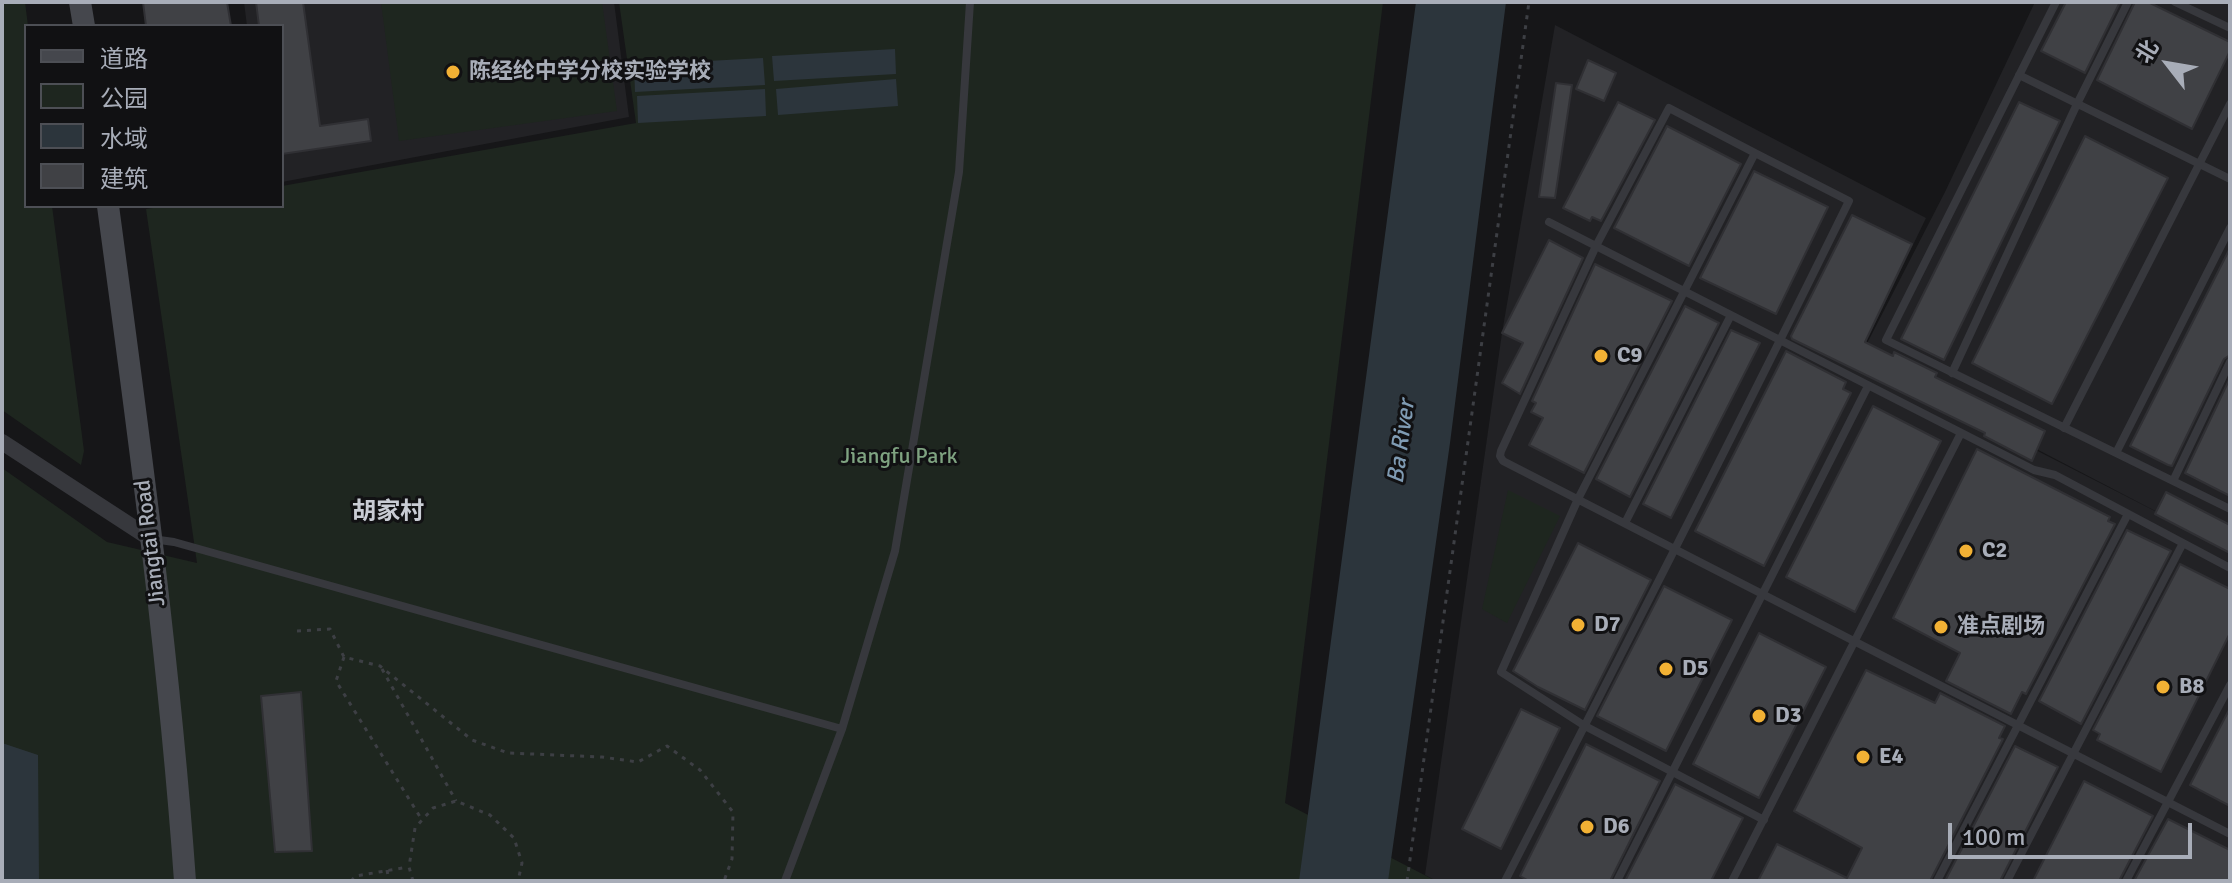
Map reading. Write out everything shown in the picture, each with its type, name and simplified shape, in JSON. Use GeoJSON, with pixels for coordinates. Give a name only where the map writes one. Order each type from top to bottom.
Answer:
{"type":"FeatureCollection","features":[{"type":"Feature","properties":{"kind":"main road"},"geometry":{"type":"LineString","coordinates":[[80,2],[84,24]]}},
{"type":"Feature","properties":{"kind":"main road","name":"Jiangtai Road"},"geometry":{"type":"LineString","coordinates":[[108,208],[151,539],[178,778],[185,881]]}},
{"type":"Feature","properties":{"kind":"street"},"geometry":{"type":"LineString","coordinates":[[2,442],[151,539]]}},
{"type":"Feature","properties":{"kind":"lane"},"geometry":{"type":"LineString","coordinates":[[785,881],[842,729],[895,551],[959,172],[970,2]]}},
{"type":"Feature","properties":{"kind":"lane"},"geometry":{"type":"LineString","coordinates":[[2056,2],[1886,340],[2230,509]]}},
{"type":"Feature","properties":{"kind":"lane"},"geometry":{"type":"LineString","coordinates":[[1952,373],[2128,2]]}},
{"type":"Feature","properties":{"kind":"lane"},"geometry":{"type":"LineString","coordinates":[[2175,2],[2230,28]]}},
{"type":"Feature","properties":{"kind":"lane"},"geometry":{"type":"LineString","coordinates":[[2019,75],[2230,179]]}},
{"type":"Feature","properties":{"kind":"lane"},"geometry":{"type":"LineString","coordinates":[[2064,428],[2230,104]]}},
{"type":"Feature","properties":{"kind":"lane"},"geometry":{"type":"LineString","coordinates":[[1505,881],[1675,549],[1849,201],[1669,108],[1596,246],[1501,451],[1503,461],[1625,523],[1675,549],[1762,594],[1854,642],[2018,724],[2167,803],[2230,834]]}},
{"type":"Feature","properties":{"kind":"lane"},"geometry":{"type":"LineString","coordinates":[[1755,153],[1578,499],[1501,672],[1585,726],[1764,820]]}},
{"type":"Feature","properties":{"kind":"lane"},"geometry":{"type":"LineString","coordinates":[[1549,222],[2034,470],[2055,475],[2230,568]]}},
{"type":"Feature","properties":{"kind":"lane"},"geometry":{"type":"LineString","coordinates":[[2116,453],[2230,228]]}},
{"type":"Feature","properties":{"kind":"lane"},"geometry":{"type":"LineString","coordinates":[[1625,523],[1731,315]]}},
{"type":"Feature","properties":{"kind":"lane"},"geometry":{"type":"LineString","coordinates":[[2173,481],[2230,362]]}},
{"type":"Feature","properties":{"kind":"lane"},"geometry":{"type":"LineString","coordinates":[[1617,881],[1868,386]]}},
{"type":"Feature","properties":{"kind":"lane"},"geometry":{"type":"LineString","coordinates":[[1732,881],[1961,433]]}},
{"type":"Feature","properties":{"kind":"lane"},"geometry":{"type":"LineString","coordinates":[[1937,881],[2128,514]]}},
{"type":"Feature","properties":{"kind":"lane"},"geometry":{"type":"LineString","coordinates":[[151,539],[174,542],[842,729]]}},
{"type":"Feature","properties":{"kind":"lane"},"geometry":{"type":"LineString","coordinates":[[2007,881],[2183,543]]}},
{"type":"Feature","properties":{"kind":"lane"},"geometry":{"type":"LineString","coordinates":[[2126,881],[2230,685]]}},
{"type":"Feature","properties":{"kind":"path"},"geometry":{"type":"LineString","coordinates":[[1407,881],[1529,2]]}},
{"type":"Feature","properties":{"kind":"path"},"geometry":{"type":"LineString","coordinates":[[297,631],[330,629],[344,657],[336,681],[422,820]]}},
{"type":"Feature","properties":{"kind":"path"},"geometry":{"type":"LineString","coordinates":[[344,657],[380,666],[472,740],[508,753],[602,757],[638,762],[667,746],[700,770],[733,812],[732,859],[724,881]]}},
{"type":"Feature","properties":{"kind":"path"},"geometry":{"type":"LineString","coordinates":[[380,666],[456,801],[490,815],[514,838],[522,863],[518,881]]}},
{"type":"Feature","properties":{"kind":"path"},"geometry":{"type":"LineString","coordinates":[[413,881],[409,867],[415,828],[433,808],[456,801]]}},
{"type":"Feature","properties":{"kind":"path"},"geometry":{"type":"LineString","coordinates":[[351,881],[356,876],[409,867]]}},
{"type":"Feature","properties":{"kind":"path"},"geometry":{"type":"LineString","coordinates":[[387,870],[389,881]]}},
{"type":"Feature","properties":{"kind":"shaded area","name":"陈经纶中学分校实验学校"},"geometry":{"type":"Polygon","coordinates":[[[244,2],[614,2],[629,117],[284,182],[284,24],[247,24],[244,2]]]}},
{"type":"Feature","properties":{"kind":"shaded area"},"geometry":{"type":"Polygon","coordinates":[[[2035,2],[2230,2],[2230,881],[1436,881],[1425,875],[1502,333],[1555,25],[1926,218],[1858,359],[2188,528],[1860,357],[1945,192],[2035,2]]]}},
{"type":"Feature","properties":{"kind":"green space"},"geometry":{"type":"Polygon","coordinates":[[[2,2],[25,2],[28,24],[24,24],[24,208],[52,208],[84,451],[81,465],[2,410],[2,2]]]}},
{"type":"Feature","properties":{"kind":"green space"},"geometry":{"type":"Polygon","coordinates":[[[381,2],[602,2],[617,111],[399,141],[381,2]]]}},
{"type":"Feature","properties":{"kind":"green space","name":"Jiangfu Park"},"geometry":{"type":"Polygon","coordinates":[[[619,2],[1383,2],[1285,803],[1436,881],[2,881],[2,468],[107,542],[197,563],[146,209],[284,208],[284,186],[636,123],[619,2]]]}},
{"type":"Feature","properties":{"kind":"green space"},"geometry":{"type":"Polygon","coordinates":[[[1508,490],[1560,516],[1507,623],[1482,609],[1508,490]]]}},
{"type":"Feature","properties":{"kind":"water","name":"Ba River"},"geometry":{"type":"Polygon","coordinates":[[[1416,2],[1506,2],[1450,443],[1388,881],[1299,881],[1416,2]]]}},
{"type":"Feature","properties":{"kind":"water"},"geometry":{"type":"Polygon","coordinates":[[[895,49],[896,74],[774,81],[772,56],[895,49]]]}},
{"type":"Feature","properties":{"kind":"water"},"geometry":{"type":"Polygon","coordinates":[[[763,58],[765,85],[635,92],[634,65],[763,58]]]}},
{"type":"Feature","properties":{"kind":"water"},"geometry":{"type":"Polygon","coordinates":[[[896,79],[898,106],[778,115],[776,89],[896,79]]]}},
{"type":"Feature","properties":{"kind":"water"},"geometry":{"type":"Polygon","coordinates":[[[765,89],[766,116],[638,123],[637,96],[765,89]]]}},
{"type":"Feature","properties":{"kind":"water"},"geometry":{"type":"Polygon","coordinates":[[[2,743],[38,755],[39,881],[2,881],[2,743]]]}},
{"type":"Feature","properties":{"kind":"building"},"geometry":{"type":"Polygon","coordinates":[[[143,2],[227,2],[231,24],[146,24],[143,2]]]}},
{"type":"Feature","properties":{"kind":"building"},"geometry":{"type":"Polygon","coordinates":[[[256,2],[303,2],[320,126],[368,119],[371,141],[284,154],[284,24],[259,24],[256,2]]]}},
{"type":"Feature","properties":{"kind":"building"},"geometry":{"type":"Polygon","coordinates":[[[2066,2],[2120,2],[2085,73],[2041,51],[2066,2]]]}},
{"type":"Feature","properties":{"kind":"building"},"geometry":{"type":"Polygon","coordinates":[[[2135,2],[2148,2],[2230,42],[2230,51],[2192,129],[2097,80],[2135,2]]]}},
{"type":"Feature","properties":{"kind":"building"},"geometry":{"type":"Polygon","coordinates":[[[1588,60],[1616,73],[1604,101],[1576,89],[1588,60]]]}},
{"type":"Feature","properties":{"kind":"building"},"geometry":{"type":"Polygon","coordinates":[[[1556,83],[1572,85],[1555,198],[1539,197],[1556,83]]]}},
{"type":"Feature","properties":{"kind":"building"},"geometry":{"type":"Polygon","coordinates":[[[1618,102],[1655,120],[1601,221],[1592,217],[1590,221],[1563,208],[1618,102]]]}},
{"type":"Feature","properties":{"kind":"building"},"geometry":{"type":"Polygon","coordinates":[[[2019,102],[2060,121],[1944,360],[1901,339],[2019,102]]]}},
{"type":"Feature","properties":{"kind":"building"},"geometry":{"type":"Polygon","coordinates":[[[1667,126],[1741,164],[1689,266],[1614,228],[1667,126]]]}},
{"type":"Feature","properties":{"kind":"building"},"geometry":{"type":"Polygon","coordinates":[[[2085,136],[2168,178],[2052,404],[1972,363],[2085,136]]]}},
{"type":"Feature","properties":{"kind":"building"},"geometry":{"type":"Polygon","coordinates":[[[1754,171],[1828,207],[1776,314],[1700,278],[1754,171]]]}},
{"type":"Feature","properties":{"kind":"building"},"geometry":{"type":"Polygon","coordinates":[[[1852,215],[1912,244],[1865,342],[1937,373],[1935,377],[2045,431],[2032,461],[1984,436],[1985,433],[1792,339],[1852,215]]]}},
{"type":"Feature","properties":{"kind":"building"},"geometry":{"type":"Polygon","coordinates":[[[1549,240],[1583,258],[1520,394],[1502,383],[1523,343],[1502,333],[1549,240]]]}},
{"type":"Feature","properties":{"kind":"building"},"geometry":{"type":"Polygon","coordinates":[[[2230,248],[2230,355],[2224,359],[2172,466],[2168,465],[2130,446],[2230,248]]]}},
{"type":"Feature","properties":{"kind":"building","name":"C9"},"geometry":{"type":"Polygon","coordinates":[[[1595,264],[1672,301],[1584,473],[1529,445],[1543,418],[1531,412],[1536,403],[1532,401],[1595,264]]]}},
{"type":"Feature","properties":{"kind":"building"},"geometry":{"type":"Polygon","coordinates":[[[1685,306],[1719,323],[1630,497],[1596,479],[1685,306]]]}},
{"type":"Feature","properties":{"kind":"building"},"geometry":{"type":"Polygon","coordinates":[[[1731,330],[1760,343],[1671,518],[1643,504],[1731,330]]]}},
{"type":"Feature","properties":{"kind":"building"},"geometry":{"type":"Polygon","coordinates":[[[1786,351],[1846,382],[1843,389],[1851,393],[1764,566],[1695,531],[1786,351]]]}},
{"type":"Feature","properties":{"kind":"building"},"geometry":{"type":"Polygon","coordinates":[[[2230,378],[2230,496],[2185,473],[2230,378]]]}},
{"type":"Feature","properties":{"kind":"building"},"geometry":{"type":"Polygon","coordinates":[[[1873,406],[1941,441],[1855,612],[1786,577],[1873,406]]]}},
{"type":"Feature","properties":{"kind":"building"},"geometry":{"type":"Polygon","coordinates":[[[1977,449],[2110,517],[2108,521],[2115,524],[2026,694],[2022,692],[2011,714],[1946,681],[1960,653],[1893,618],[1977,449]]]}},
{"type":"Feature","properties":{"kind":"building"},"geometry":{"type":"Polygon","coordinates":[[[2166,492],[2230,525],[2230,553],[2155,514],[2166,492]]]}},
{"type":"Feature","properties":{"kind":"building"},"geometry":{"type":"Polygon","coordinates":[[[2127,530],[2171,551],[2081,724],[2039,701],[2127,530]]]}},
{"type":"Feature","properties":{"kind":"building","name":"D7"},"geometry":{"type":"Polygon","coordinates":[[[1578,543],[1651,580],[1585,710],[1513,671],[1578,543]]]}},
{"type":"Feature","properties":{"kind":"building","name":"B8"},"geometry":{"type":"Polygon","coordinates":[[[2180,564],[2230,589],[2230,633],[2161,772],[2097,740],[2100,734],[2093,730],[2180,564]]]}},
{"type":"Feature","properties":{"kind":"building","name":"D5"},"geometry":{"type":"Polygon","coordinates":[[[1664,586],[1732,620],[1666,751],[1597,716],[1664,586]]]}},
{"type":"Feature","properties":{"kind":"building","name":"D3"},"geometry":{"type":"Polygon","coordinates":[[[1759,633],[1826,667],[1759,798],[1693,764],[1759,633]]]}},
{"type":"Feature","properties":{"kind":"building"},"geometry":{"type":"Polygon","coordinates":[[[1866,670],[1935,703],[1940,693],[2005,726],[1999,738],[2003,739],[1930,881],[1758,881],[1777,844],[1847,878],[1862,848],[1794,811],[1866,670]]]}},
{"type":"Feature","properties":{"kind":"building"},"geometry":{"type":"Polygon","coordinates":[[[301,692],[312,851],[275,852],[261,696],[301,692]]]}},
{"type":"Feature","properties":{"kind":"building"},"geometry":{"type":"Polygon","coordinates":[[[2230,708],[2230,806],[2190,785],[2230,708]]]}},
{"type":"Feature","properties":{"kind":"building"},"geometry":{"type":"Polygon","coordinates":[[[1521,709],[1560,728],[1501,849],[1462,829],[1521,709]]]}},
{"type":"Feature","properties":{"kind":"building","name":"D6"},"geometry":{"type":"Polygon","coordinates":[[[1586,744],[1660,781],[1610,881],[1529,881],[1520,876],[1586,744]]]}},
{"type":"Feature","properties":{"kind":"building"},"geometry":{"type":"Polygon","coordinates":[[[2015,746],[2058,767],[2000,881],[1945,881],[2015,746]]]}},
{"type":"Feature","properties":{"kind":"building"},"geometry":{"type":"Polygon","coordinates":[[[2084,781],[2153,816],[2119,881],[2033,881],[2084,781]]]}},
{"type":"Feature","properties":{"kind":"building"},"geometry":{"type":"Polygon","coordinates":[[[1675,784],[1743,818],[1711,881],[1625,881],[1675,784]]]}},
{"type":"Feature","properties":{"kind":"building"},"geometry":{"type":"Polygon","coordinates":[[[2168,819],[2230,850],[2230,881],[2134,881],[2168,819]]]}},
{"type":"Feature","properties":{"kind":"place","name":"陈经纶中学分校实验学校"},"geometry":{"type":"Point","coordinates":[453,72]}},
{"type":"Feature","properties":{"kind":"place","name":"C9"},"geometry":{"type":"Point","coordinates":[1601,356]}},
{"type":"Feature","properties":{"kind":"place","name":"C2"},"geometry":{"type":"Point","coordinates":[1966,551]}},
{"type":"Feature","properties":{"kind":"place","name":"D7"},"geometry":{"type":"Point","coordinates":[1578,625]}},
{"type":"Feature","properties":{"kind":"place","name":"准点剧场"},"geometry":{"type":"Point","coordinates":[1941,627]}},
{"type":"Feature","properties":{"kind":"place","name":"D5"},"geometry":{"type":"Point","coordinates":[1666,669]}},
{"type":"Feature","properties":{"kind":"place","name":"B8"},"geometry":{"type":"Point","coordinates":[2163,687]}},
{"type":"Feature","properties":{"kind":"place","name":"D3"},"geometry":{"type":"Point","coordinates":[1759,716]}},
{"type":"Feature","properties":{"kind":"place","name":"E4"},"geometry":{"type":"Point","coordinates":[1863,757]}},
{"type":"Feature","properties":{"kind":"place","name":"D6"},"geometry":{"type":"Point","coordinates":[1587,827]}},
{"type":"Feature","properties":{"kind":"district","name":"胡家村"},"geometry":{"type":"Point","coordinates":[388,513]}}]}
